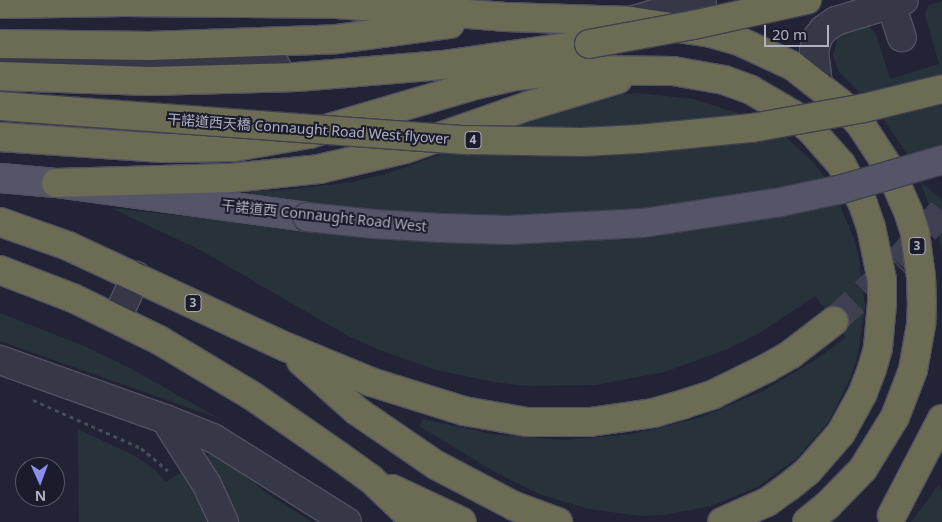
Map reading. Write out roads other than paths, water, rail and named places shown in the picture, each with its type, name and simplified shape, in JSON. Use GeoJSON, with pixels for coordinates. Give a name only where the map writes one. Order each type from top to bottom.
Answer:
{"type":"FeatureCollection","features":[{"type":"Feature","properties":{"kind":"highway"},"geometry":{"type":"LineString","coordinates":[[0,76],[196,80],[370,72],[462,62],[589,44],[693,25],[807,0]]}},
{"type":"Feature","properties":{"kind":"highway"},"geometry":{"type":"LineString","coordinates":[[0,4],[124,2],[337,4],[506,17]]}},
{"type":"Feature","properties":{"kind":"highway","name":"3"},"geometry":{"type":"LineString","coordinates":[[506,17],[591,18],[631,21],[711,33],[740,41],[793,66],[818,84],[860,124],[876,145],[896,182],[914,234],[920,262],[921,325],[913,370],[895,417],[863,469],[828,505],[807,522]]}},
{"type":"Feature","properties":{"kind":"highway"},"geometry":{"type":"LineString","coordinates":[[4,50],[337,39],[506,17]]}},
{"type":"Feature","properties":{"kind":"highway"},"geometry":{"type":"LineString","coordinates":[[0,137],[119,146],[203,149],[234,147],[309,134],[435,96],[515,76],[577,70],[697,74],[724,80],[751,90],[792,114],[826,146],[845,171],[863,204],[878,254],[882,302],[878,348],[863,393],[852,414],[832,444],[808,471],[767,502],[722,522]]}},
{"type":"Feature","properties":{"kind":"highway"},"geometry":{"type":"LineString","coordinates":[[56,183],[230,178],[275,175],[336,165],[404,150],[551,98],[648,72]]}},
{"type":"Feature","properties":{"kind":"highway","name":"干諾道西天橋 Connaught Road West flyover"},"geometry":{"type":"LineString","coordinates":[[0,106],[468,140],[582,142],[658,138],[752,128],[864,108],[942,89]]}},
{"type":"Feature","properties":{"kind":"highway","name":"3"},"geometry":{"type":"LineString","coordinates":[[0,222],[68,246],[286,347],[371,382],[464,411],[526,422],[590,422],[653,413],[714,394],[767,368],[790,354],[834,321]]}},
{"type":"Feature","properties":{"kind":"highway"},"geometry":{"type":"LineString","coordinates":[[0,270],[34,282],[116,318],[159,340],[251,395],[370,479],[412,520]]}},
{"type":"Feature","properties":{"kind":"highway","name":"3"},"geometry":{"type":"LineString","coordinates":[[286,347],[357,411],[436,464],[514,506],[558,522]]}},
{"type":"Feature","properties":{"kind":"highway"},"geometry":{"type":"LineString","coordinates":[[889,519],[942,419]]}},
{"type":"Feature","properties":{"kind":"highway"},"geometry":{"type":"LineString","coordinates":[[889,519],[942,452]]}},
{"type":"Feature","properties":{"kind":"highway"},"geometry":{"type":"LineString","coordinates":[[370,479],[462,522]]}},
{"type":"Feature","properties":{"kind":"main road","name":"干諾道西 Connaught Road West"},"geometry":{"type":"LineString","coordinates":[[0,178],[56,183],[374,224],[499,230],[643,223],[776,203],[842,189],[942,160]]}},
{"type":"Feature","properties":{"kind":"street"},"geometry":{"type":"LineString","coordinates":[[631,21],[702,0]]}},
{"type":"Feature","properties":{"kind":"street"},"geometry":{"type":"LineString","coordinates":[[791,0],[824,11],[888,5]]}},
{"type":"Feature","properties":{"kind":"street"},"geometry":{"type":"LineString","coordinates":[[888,5],[902,37]]}},
{"type":"Feature","properties":{"kind":"street"},"geometry":{"type":"LineString","coordinates":[[818,84],[814,51],[818,37],[829,25],[836,21],[888,5]]}},
{"type":"Feature","properties":{"kind":"street"},"geometry":{"type":"LineString","coordinates":[[4,50],[282,66]]}},
{"type":"Feature","properties":{"kind":"street"},"geometry":{"type":"LineString","coordinates":[[116,318],[136,276]]}},
{"type":"Feature","properties":{"kind":"street"},"geometry":{"type":"LineString","coordinates":[[0,360],[213,438],[347,522]]}},
{"type":"Feature","properties":{"kind":"street"},"geometry":{"type":"LineString","coordinates":[[165,419],[184,470],[207,486],[224,522]]}},
{"type":"Feature","properties":{"kind":"tunnel"},"geometry":{"type":"LineString","coordinates":[[834,321],[897,262],[942,211]]}}]}
